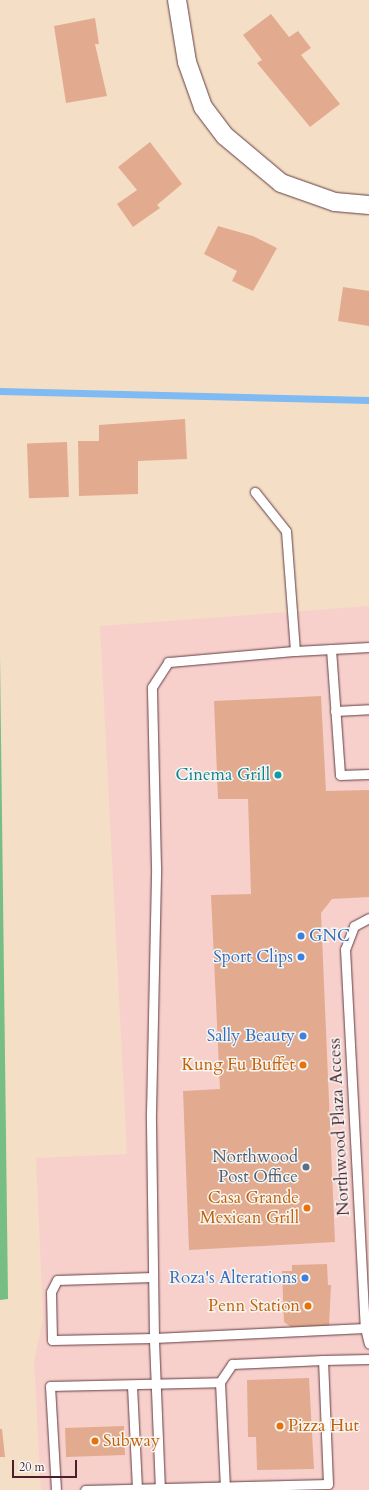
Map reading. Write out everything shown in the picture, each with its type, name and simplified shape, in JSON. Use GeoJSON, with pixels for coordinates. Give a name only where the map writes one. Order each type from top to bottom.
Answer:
{"type":"FeatureCollection","features":[{"type":"Feature","properties":{"kind":"street"},"geometry":{"type":"LineString","coordinates":[[177,0],[187,62],[203,108],[225,136],[256,164],[299,192],[335,202],[369,205]]}},
{"type":"Feature","properties":{"kind":"lane"},"geometry":{"type":"LineString","coordinates":[[255,492],[286,531],[295,651]]}},
{"type":"Feature","properties":{"kind":"lane"},"geometry":{"type":"LineString","coordinates":[[160,1490],[154,1338],[151,1113],[156,867],[152,687],[168,662],[369,646]]}},
{"type":"Feature","properties":{"kind":"lane"},"geometry":{"type":"LineString","coordinates":[[331,649],[340,775],[369,774]]}},
{"type":"Feature","properties":{"kind":"lane"},"geometry":{"type":"LineString","coordinates":[[335,711],[369,709]]}},
{"type":"Feature","properties":{"kind":"lane","name":"Northwood Plaza Access"},"geometry":{"type":"LineString","coordinates":[[369,918],[354,926],[345,949],[365,1213],[365,1328],[369,1344]]}},
{"type":"Feature","properties":{"kind":"lane"},"geometry":{"type":"LineString","coordinates":[[153,1277],[56,1280],[51,1292],[52,1340],[154,1338],[365,1328]]}},
{"type":"Feature","properties":{"kind":"lane"},"geometry":{"type":"LineString","coordinates":[[225,1488],[220,1382],[232,1364],[369,1359]]}},
{"type":"Feature","properties":{"kind":"lane"},"geometry":{"type":"LineString","coordinates":[[76,1490],[160,1490],[328,1484],[323,1360]]}},
{"type":"Feature","properties":{"kind":"lane"},"geometry":{"type":"LineString","coordinates":[[56,1490],[50,1386],[156,1386],[220,1382]]}},
{"type":"Feature","properties":{"kind":"lane"},"geometry":{"type":"LineString","coordinates":[[132,1386],[137,1490]]}},
{"type":"Feature","properties":{"kind":"shaded area"},"geometry":{"type":"Polygon","coordinates":[[[369,606],[369,1490],[41,1490],[34,1362],[43,1319],[36,1158],[127,1154],[100,626],[369,606]]]}},
{"type":"Feature","properties":{"kind":"green space"},"geometry":{"type":"Polygon","coordinates":[[[0,655],[8,1299],[0,1300],[0,655]]]}},
{"type":"Feature","properties":{"kind":"building"},"geometry":{"type":"Polygon","coordinates":[[[271,14],[289,37],[298,31],[311,48],[301,55],[340,104],[310,127],[257,63],[262,60],[243,35],[271,14]]]}},
{"type":"Feature","properties":{"kind":"building"},"geometry":{"type":"Polygon","coordinates":[[[95,18],[99,44],[95,44],[107,96],[66,103],[54,26],[95,18]]]}},
{"type":"Feature","properties":{"kind":"building"},"geometry":{"type":"Polygon","coordinates":[[[150,142],[182,184],[157,205],[160,208],[133,227],[117,204],[137,190],[118,167],[150,142]]]}},
{"type":"Feature","properties":{"kind":"building"},"geometry":{"type":"Polygon","coordinates":[[[218,226],[253,236],[277,248],[253,291],[232,281],[237,271],[204,254],[218,226]]]}},
{"type":"Feature","properties":{"kind":"building"},"geometry":{"type":"Polygon","coordinates":[[[343,287],[369,291],[369,326],[338,321],[343,287]]]}},
{"type":"Feature","properties":{"kind":"building"},"geometry":{"type":"Polygon","coordinates":[[[185,419],[187,459],[138,461],[138,494],[79,496],[78,441],[99,441],[99,425],[185,419]]]}},
{"type":"Feature","properties":{"kind":"building"},"geometry":{"type":"Polygon","coordinates":[[[67,442],[69,497],[29,498],[27,443],[67,442]]]}},
{"type":"Feature","properties":{"kind":"building"},"geometry":{"type":"Polygon","coordinates":[[[321,696],[326,791],[369,790],[369,897],[332,899],[321,913],[335,1242],[189,1250],[183,1091],[220,1089],[211,895],[251,894],[248,799],[218,799],[214,701],[321,696]]]}},
{"type":"Feature","properties":{"kind":"building","name":"Penn Station"},"geometry":{"type":"Polygon","coordinates":[[[327,1264],[328,1285],[331,1285],[329,1326],[291,1327],[284,1322],[282,1271],[292,1271],[292,1265],[327,1264]]]}},
{"type":"Feature","properties":{"kind":"building","name":"Pizza Hut"},"geometry":{"type":"Polygon","coordinates":[[[309,1378],[314,1469],[257,1470],[256,1437],[248,1437],[247,1380],[309,1378]]]}},
{"type":"Feature","properties":{"kind":"building","name":"Subway"},"geometry":{"type":"Polygon","coordinates":[[[124,1426],[125,1455],[66,1457],[65,1428],[124,1426]]]}},
{"type":"Feature","properties":{"kind":"building"},"geometry":{"type":"Polygon","coordinates":[[[0,1429],[2,1429],[5,1457],[0,1457],[0,1429]]]}},
{"type":"Feature","properties":{"kind":"waterway"},"geometry":{"type":"LineString","coordinates":[[0,391],[369,400]]}},
{"type":"Feature","properties":{"kind":"place","name":"Cinema Grill"},"geometry":{"type":"Point","coordinates":[278,775]}},
{"type":"Feature","properties":{"kind":"place","name":"GNC"},"geometry":{"type":"Point","coordinates":[301,936]}},
{"type":"Feature","properties":{"kind":"place","name":"Sport Clips"},"geometry":{"type":"Point","coordinates":[301,957]}},
{"type":"Feature","properties":{"kind":"place","name":"Sally Beauty"},"geometry":{"type":"Point","coordinates":[303,1036]}},
{"type":"Feature","properties":{"kind":"place","name":"Kung Fu Buffet"},"geometry":{"type":"Point","coordinates":[303,1065]}},
{"type":"Feature","properties":{"kind":"place","name":"Northwood Post Office"},"geometry":{"type":"Point","coordinates":[306,1167]}},
{"type":"Feature","properties":{"kind":"place","name":"Casa Grande Mexican Grill"},"geometry":{"type":"Point","coordinates":[307,1208]}},
{"type":"Feature","properties":{"kind":"place","name":"Roza's Alterations"},"geometry":{"type":"Point","coordinates":[305,1278]}},
{"type":"Feature","properties":{"kind":"place","name":"Penn Station"},"geometry":{"type":"Point","coordinates":[308,1306]}},
{"type":"Feature","properties":{"kind":"place","name":"Pizza Hut"},"geometry":{"type":"Point","coordinates":[280,1426]}},
{"type":"Feature","properties":{"kind":"place","name":"Subway"},"geometry":{"type":"Point","coordinates":[95,1441]}}]}
